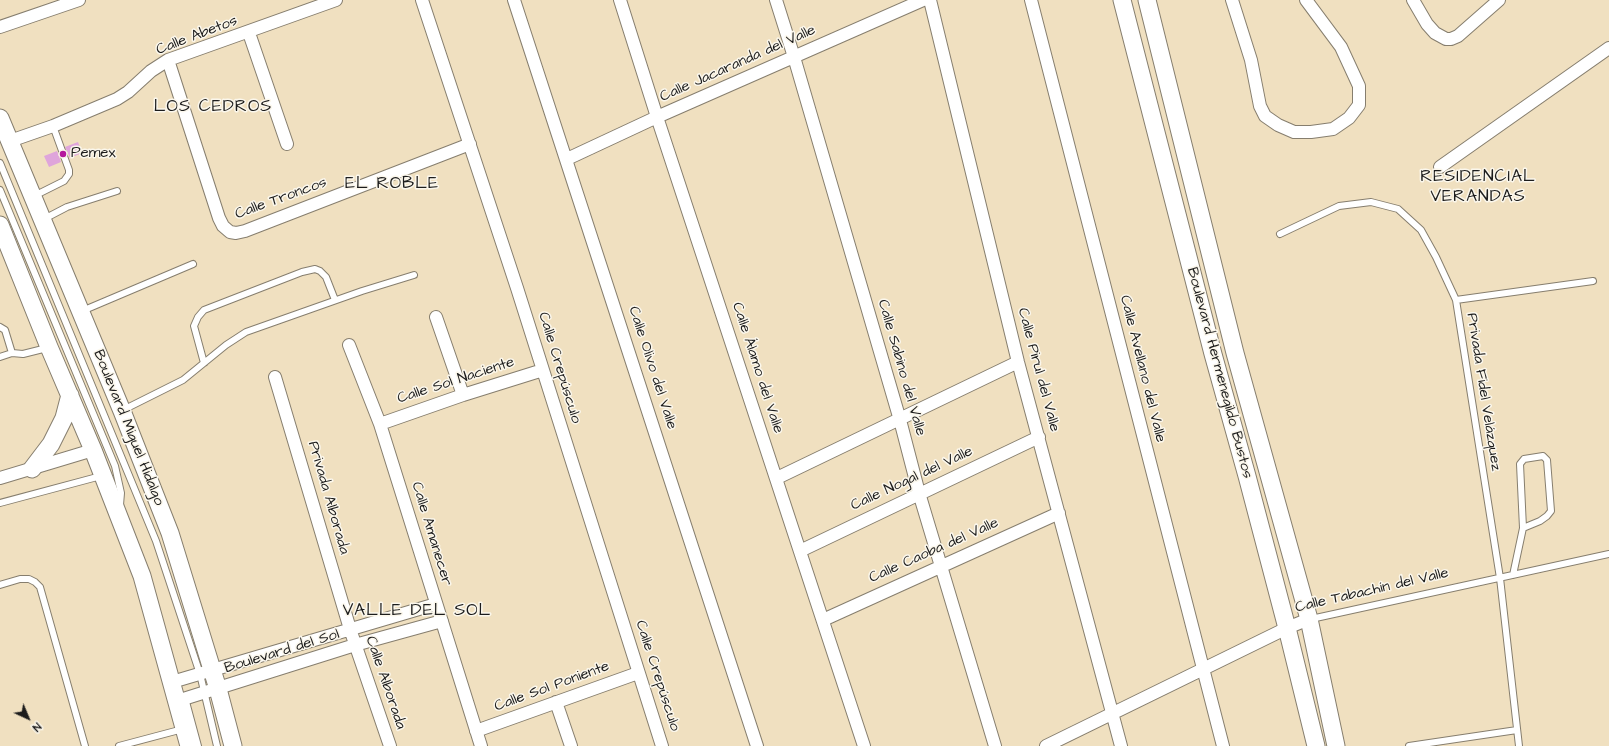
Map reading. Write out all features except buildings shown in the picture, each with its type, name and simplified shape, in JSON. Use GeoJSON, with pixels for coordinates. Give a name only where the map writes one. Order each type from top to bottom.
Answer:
{"type":"FeatureCollection","features":[{"type":"Feature","properties":{"kind":"street"},"geometry":{"type":"LineString","coordinates":[[0,27],[53,4],[79,0]]}},
{"type":"Feature","properties":{"kind":"street","name":"Calle Abetos"},"geometry":{"type":"LineString","coordinates":[[10,141],[53,126],[117,99],[168,60],[249,33],[336,0]]}},
{"type":"Feature","properties":{"kind":"street","name":"Calle Crepúsculo"},"geometry":{"type":"LineString","coordinates":[[422,0],[543,370],[662,746]]}},
{"type":"Feature","properties":{"kind":"street","name":"Calle Olivo del Valle"},"geometry":{"type":"LineString","coordinates":[[514,0],[757,746]]}},
{"type":"Feature","properties":{"kind":"street","name":"Calle Álamo del Valle"},"geometry":{"type":"LineString","coordinates":[[620,0],[657,117],[864,746]]}},
{"type":"Feature","properties":{"kind":"street","name":"Calle Sabino del Valle"},"geometry":{"type":"LineString","coordinates":[[776,0],[900,420],[919,493],[995,746]]}},
{"type":"Feature","properties":{"kind":"street","name":"Calle Jacaranda del Valle"},"geometry":{"type":"LineString","coordinates":[[567,159],[657,117],[923,0]]}},
{"type":"Feature","properties":{"kind":"street","name":"Calle Pirul del Valle"},"geometry":{"type":"LineString","coordinates":[[930,0],[1018,362],[1121,746]]}},
{"type":"Feature","properties":{"kind":"street","name":"Calle Avellano del Valle"},"geometry":{"type":"LineString","coordinates":[[1031,0],[1224,746]]}},
{"type":"Feature","properties":{"kind":"street","name":"Boulevard Hermenegildo Bustos"},"geometry":{"type":"LineString","coordinates":[[1122,0],[1211,346],[1287,628],[1316,746]]}},
{"type":"Feature","properties":{"kind":"street","name":"Boulevard Hermenegildo Bustos"},"geometry":{"type":"LineString","coordinates":[[1147,0],[1235,352],[1309,619],[1336,746]]}},
{"type":"Feature","properties":{"kind":"street"},"geometry":{"type":"LineString","coordinates":[[1232,0],[1251,60],[1260,106],[1266,116],[1278,125],[1294,132],[1311,132],[1333,129],[1349,118],[1359,105],[1359,86],[1340,47],[1306,0]]}},
{"type":"Feature","properties":{"kind":"street"},"geometry":{"type":"LineString","coordinates":[[1413,0],[1427,24],[1435,33],[1446,39],[1451,39],[1458,36],[1499,0]]}},
{"type":"Feature","properties":{"kind":"street"},"geometry":{"type":"LineString","coordinates":[[249,33],[287,144]]}},
{"type":"Feature","properties":{"kind":"street"},"geometry":{"type":"LineString","coordinates":[[1440,167],[1609,48]]}},
{"type":"Feature","properties":{"kind":"street","name":"Calle Troncos"},"geometry":{"type":"LineString","coordinates":[[168,60],[219,218],[222,226],[230,232],[236,233],[245,231],[470,144]]}},
{"type":"Feature","properties":{"kind":"street","name":"Boulevard Miguel Hidalgo"},"geometry":{"type":"LineString","coordinates":[[0,118],[122,411],[170,533],[211,690],[233,746]]}},
{"type":"Feature","properties":{"kind":"street"},"geometry":{"type":"LineString","coordinates":[[0,225],[49,347],[94,450],[142,576],[172,682],[181,699],[185,729],[190,746]]}},
{"type":"Feature","properties":{"kind":"street"},"geometry":{"type":"LineString","coordinates":[[436,317],[463,395]]}},
{"type":"Feature","properties":{"kind":"street","name":"Calle Amanecer"},"geometry":{"type":"LineString","coordinates":[[349,345],[380,424],[481,746]]}},
{"type":"Feature","properties":{"kind":"street"},"geometry":{"type":"LineString","coordinates":[[776,478],[900,420],[1018,362]]}},
{"type":"Feature","properties":{"kind":"street","name":"Calle Sol Naciente"},"geometry":{"type":"LineString","coordinates":[[380,424],[463,395],[543,370]]}},
{"type":"Feature","properties":{"kind":"street","name":"Privada Alborada"},"geometry":{"type":"LineString","coordinates":[[275,377],[350,629]]}},
{"type":"Feature","properties":{"kind":"street"},"geometry":{"type":"LineString","coordinates":[[32,469],[51,444],[64,418],[70,395]]}},
{"type":"Feature","properties":{"kind":"street","name":"Calle Nogal del Valle"},"geometry":{"type":"LineString","coordinates":[[800,551],[1039,437]]}},
{"type":"Feature","properties":{"kind":"street"},"geometry":{"type":"LineString","coordinates":[[0,478],[94,450]]}},
{"type":"Feature","properties":{"kind":"street","name":"Calle Caoba del Valle"},"geometry":{"type":"LineString","coordinates":[[823,620],[1059,513]]}},
{"type":"Feature","properties":{"kind":"street","name":"Boulevard del Sol"},"geometry":{"type":"LineString","coordinates":[[172,682],[436,604]]}},
{"type":"Feature","properties":{"kind":"street","name":"Calle Tabachín del Valle"},"geometry":{"type":"LineString","coordinates":[[1046,746],[1287,628],[1309,619]]}},
{"type":"Feature","properties":{"kind":"street","name":"Boulevard del Sol"},"geometry":{"type":"LineString","coordinates":[[181,699],[442,621]]}},
{"type":"Feature","properties":{"kind":"street","name":"Calle Alborada"},"geometry":{"type":"LineString","coordinates":[[350,629],[390,746]]}},
{"type":"Feature","properties":{"kind":"street","name":"Calle Sol Poniente"},"geometry":{"type":"LineString","coordinates":[[476,731],[638,673]]}},
{"type":"Feature","properties":{"kind":"street"},"geometry":{"type":"LineString","coordinates":[[556,702],[571,746]]}},
{"type":"Feature","properties":{"kind":"lane"},"geometry":{"type":"LineString","coordinates":[[32,196],[64,181],[69,174],[69,170],[53,126]]}},
{"type":"Feature","properties":{"kind":"lane"},"geometry":{"type":"LineString","coordinates":[[0,163],[156,541],[206,673]]}},
{"type":"Feature","properties":{"kind":"lane"},"geometry":{"type":"LineString","coordinates":[[0,190],[115,466],[121,493],[120,521]]}},
{"type":"Feature","properties":{"kind":"lane"},"geometry":{"type":"LineString","coordinates":[[42,219],[67,207],[117,191]]}},
{"type":"Feature","properties":{"kind":"lane"},"geometry":{"type":"LineString","coordinates":[[1280,234],[1339,206],[1371,202],[1398,209],[1421,230],[1436,257],[1456,300]]}},
{"type":"Feature","properties":{"kind":"lane"},"geometry":{"type":"LineString","coordinates":[[80,312],[193,264]]}},
{"type":"Feature","properties":{"kind":"lane"},"geometry":{"type":"LineString","coordinates":[[204,363],[194,326],[198,317],[204,310],[302,272],[315,269],[320,270],[326,277],[335,300]]}},
{"type":"Feature","properties":{"kind":"lane"},"geometry":{"type":"LineString","coordinates":[[122,411],[183,380],[226,345],[246,332],[335,300],[414,275]]}},
{"type":"Feature","properties":{"kind":"lane","name":"Privada Fidel Velázquez"},"geometry":{"type":"LineString","coordinates":[[1519,746],[1500,578],[1456,300],[1593,281]]}},
{"type":"Feature","properties":{"kind":"lane"},"geometry":{"type":"LineString","coordinates":[[0,327],[5,330],[12,353]]}},
{"type":"Feature","properties":{"kind":"lane"},"geometry":{"type":"LineString","coordinates":[[0,356],[12,353],[23,354],[49,347]]}},
{"type":"Feature","properties":{"kind":"lane"},"geometry":{"type":"LineString","coordinates":[[1513,575],[1523,528],[1520,464],[1524,459],[1543,456],[1547,460],[1551,511],[1540,521],[1523,528]]}},
{"type":"Feature","properties":{"kind":"lane"},"geometry":{"type":"LineString","coordinates":[[0,503],[103,476]]}},
{"type":"Feature","properties":{"kind":"lane","name":"Calle Tabachín del Valle"},"geometry":{"type":"LineString","coordinates":[[1309,619],[1609,554]]}},
{"type":"Feature","properties":{"kind":"lane"},"geometry":{"type":"LineString","coordinates":[[0,585],[20,578],[35,582],[40,587],[85,746]]}},
{"type":"Feature","properties":{"kind":"lane"},"geometry":{"type":"LineString","coordinates":[[211,690],[217,746]]}},
{"type":"Feature","properties":{"kind":"lane"},"geometry":{"type":"LineString","coordinates":[[181,699],[198,746]]}},
{"type":"Feature","properties":{"kind":"lane"},"geometry":{"type":"LineString","coordinates":[[119,746],[185,729]]}},
{"type":"Feature","properties":{"kind":"lane"},"geometry":{"type":"LineString","coordinates":[[1409,746],[1517,730]]}},
{"type":"Feature","properties":{"kind":"place","name":"Pemex"},"geometry":{"type":"Point","coordinates":[63,154]}},
{"type":"Feature","properties":{"kind":"district","name":"LOS CEDROS"},"geometry":{"type":"Point","coordinates":[213,107]}},
{"type":"Feature","properties":{"kind":"district","name":"EL ROBLE"},"geometry":{"type":"Point","coordinates":[392,184]}},
{"type":"Feature","properties":{"kind":"district","name":"RESIDENCIAL VERANDAS"},"geometry":{"type":"Point","coordinates":[1478,187]}},
{"type":"Feature","properties":{"kind":"district","name":"VALLE DEL SOL"},"geometry":{"type":"Point","coordinates":[417,611]}}]}
